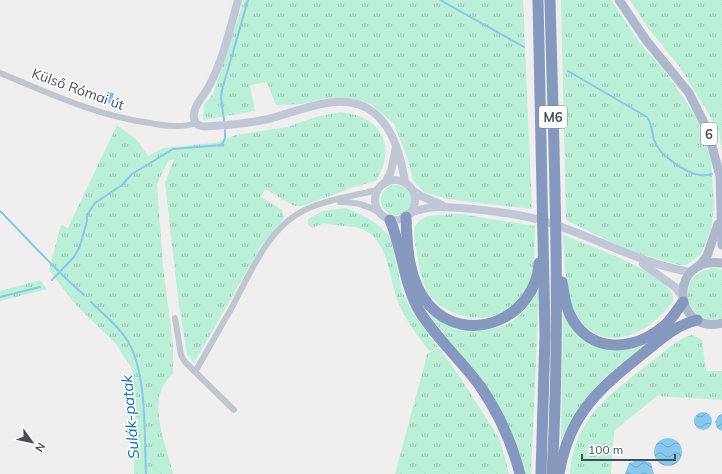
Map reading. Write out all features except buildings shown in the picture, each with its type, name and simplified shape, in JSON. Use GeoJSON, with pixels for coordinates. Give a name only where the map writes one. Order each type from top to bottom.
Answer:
{"type":"FeatureCollection","features":[{"type":"Feature","properties":{"kind":"highway","name":"M6"},"geometry":{"type":"LineString","coordinates":[[538,0],[544,229],[545,335],[541,474]]}},
{"type":"Feature","properties":{"kind":"highway","name":"M6"},"geometry":{"type":"LineString","coordinates":[[550,0],[556,235],[556,376],[552,474]]}},
{"type":"Feature","properties":{"kind":"highway"},"geometry":{"type":"LineString","coordinates":[[408,215],[411,266],[413,277],[422,296],[432,308],[443,316],[460,323],[472,325],[484,324],[502,319],[512,314],[525,301],[536,279],[539,248],[544,229]]}},
{"type":"Feature","properties":{"kind":"highway"},"geometry":{"type":"LineString","coordinates":[[390,220],[397,234],[407,282],[415,302],[435,332],[479,385],[489,401],[506,433],[520,474]]}},
{"type":"Feature","properties":{"kind":"highway"},"geometry":{"type":"LineString","coordinates":[[556,235],[567,308],[577,325],[592,338],[604,343],[618,345],[638,342],[665,325],[683,299]]}},
{"type":"Feature","properties":{"kind":"highway"},"geometry":{"type":"LineString","coordinates":[[559,474],[564,453],[573,428],[596,393],[661,339],[678,327],[696,320]]}},
{"type":"Feature","properties":{"kind":"main road","name":"6"},"geometry":{"type":"LineString","coordinates":[[619,0],[646,40],[689,93],[703,119],[718,165],[722,244]]}},
{"type":"Feature","properties":{"kind":"main road","name":"6"},"geometry":{"type":"LineString","coordinates":[[699,266],[707,256],[720,219]]}},
{"type":"Feature","properties":{"kind":"main road","name":"6"},"geometry":{"type":"LineString","coordinates":[[690,272],[706,263],[722,263]]}},
{"type":"Feature","properties":{"kind":"main road"},"geometry":{"type":"LineString","coordinates":[[690,272],[684,283],[683,299],[688,312],[696,320],[709,324],[722,323]]}},
{"type":"Feature","properties":{"kind":"street"},"geometry":{"type":"LineString","coordinates":[[238,0],[219,65],[209,88],[195,111],[194,118],[196,123],[204,126],[238,124],[266,119],[320,104],[349,102],[367,108],[381,118],[393,135],[400,154],[404,182]]}},
{"type":"Feature","properties":{"kind":"street","name":"Külső Római út"},"geometry":{"type":"LineString","coordinates":[[0,73],[78,105],[117,117],[168,126],[187,126],[196,123]]}},
{"type":"Feature","properties":{"kind":"street"},"geometry":{"type":"LineString","coordinates":[[386,182],[391,171],[396,146]]}},
{"type":"Feature","properties":{"kind":"street"},"geometry":{"type":"LineString","coordinates":[[195,372],[256,261],[270,240],[294,216],[306,209],[377,190],[386,182],[392,180],[404,182],[413,191],[421,196],[445,206]]}},
{"type":"Feature","properties":{"kind":"street"},"geometry":{"type":"LineString","coordinates":[[377,190],[375,202],[380,213]]}},
{"type":"Feature","properties":{"kind":"street"},"geometry":{"type":"LineString","coordinates":[[408,215],[415,203],[413,191]]}},
{"type":"Feature","properties":{"kind":"street"},"geometry":{"type":"LineString","coordinates":[[333,201],[352,202],[367,206],[390,220],[401,219],[420,209],[445,206],[522,216],[551,223],[582,234],[631,256],[660,266],[690,272]]}},
{"type":"Feature","properties":{"kind":"street"},"geometry":{"type":"LineString","coordinates":[[631,256],[675,287],[683,299]]}},
{"type":"Feature","properties":{"kind":"street"},"geometry":{"type":"LineString","coordinates":[[175,318],[181,355],[195,372],[234,410]]}},
{"type":"Feature","properties":{"kind":"green space"},"geometry":{"type":"Polygon","coordinates":[[[244,0],[523,0],[532,209],[448,199],[424,192],[413,180],[407,157],[394,124],[371,104],[350,98],[327,98],[302,104],[276,105],[267,82],[250,85],[255,111],[203,120],[204,105],[213,94],[244,0]]]}},
{"type":"Feature","properties":{"kind":"green space"},"geometry":{"type":"Polygon","coordinates":[[[561,0],[611,0],[641,45],[665,71],[695,115],[711,159],[714,204],[711,230],[701,254],[687,265],[679,265],[630,251],[566,220],[561,0]]]}},
{"type":"Feature","properties":{"kind":"green space"},"geometry":{"type":"Polygon","coordinates":[[[630,0],[722,0],[722,151],[719,132],[703,104],[679,66],[648,28],[630,0]]]}},
{"type":"Feature","properties":{"kind":"green space"},"geometry":{"type":"Polygon","coordinates":[[[341,112],[357,115],[372,123],[383,138],[385,146],[384,163],[376,181],[354,187],[302,206],[294,206],[265,189],[261,197],[282,210],[284,219],[261,246],[194,363],[187,354],[179,306],[165,183],[174,159],[168,161],[157,184],[163,266],[173,346],[173,374],[164,384],[158,408],[162,436],[173,474],[134,474],[136,402],[132,369],[116,344],[75,304],[49,270],[61,225],[68,228],[117,125],[137,140],[148,156],[163,148],[215,143],[236,135],[287,127],[316,117],[341,112]]]}},
{"type":"Feature","properties":{"kind":"green space"},"geometry":{"type":"Polygon","coordinates":[[[396,185],[407,189],[411,200],[407,211],[396,215],[385,211],[381,200],[385,189],[396,185]]]}},
{"type":"Feature","properties":{"kind":"green space"},"geometry":{"type":"Polygon","coordinates":[[[346,208],[377,224],[391,239],[402,291],[413,314],[438,347],[430,351],[404,314],[395,293],[388,264],[380,245],[374,237],[366,231],[351,226],[324,223],[312,228],[308,225],[308,219],[323,211],[346,208]]]}},
{"type":"Feature","properties":{"kind":"green space"},"geometry":{"type":"Polygon","coordinates":[[[461,214],[535,226],[533,266],[527,288],[519,300],[508,309],[496,315],[469,317],[455,313],[443,307],[432,298],[425,287],[419,268],[415,241],[414,232],[416,225],[426,217],[461,214]]]}},
{"type":"Feature","properties":{"kind":"green space"},"geometry":{"type":"Polygon","coordinates":[[[563,235],[622,259],[653,276],[665,284],[672,293],[673,302],[658,318],[641,330],[630,335],[610,338],[600,336],[591,331],[577,316],[569,297],[566,280],[563,235]]]}},
{"type":"Feature","properties":{"kind":"green space"},"geometry":{"type":"Polygon","coordinates":[[[716,268],[722,270],[722,318],[709,319],[699,316],[692,308],[688,298],[689,288],[693,278],[702,271],[716,268]]]}},
{"type":"Feature","properties":{"kind":"green space"},"geometry":{"type":"Polygon","coordinates":[[[40,280],[47,289],[0,301],[0,291],[40,280]]]}},
{"type":"Feature","properties":{"kind":"green space"},"geometry":{"type":"Polygon","coordinates":[[[539,290],[531,474],[526,474],[519,450],[510,428],[498,407],[471,368],[426,311],[457,330],[487,330],[502,326],[518,317],[525,310],[539,290]]]}},
{"type":"Feature","properties":{"kind":"green space"},"geometry":{"type":"Polygon","coordinates":[[[563,313],[616,350],[631,349],[651,340],[604,378],[584,401],[561,440],[563,313]]]}},
{"type":"Feature","properties":{"kind":"green space"},"geometry":{"type":"Polygon","coordinates":[[[692,335],[702,340],[706,371],[722,371],[722,400],[657,396],[614,431],[611,474],[570,474],[578,438],[586,423],[597,409],[622,385],[671,346],[681,339],[692,335]]]}},
{"type":"Feature","properties":{"kind":"green space"},"geometry":{"type":"Polygon","coordinates":[[[439,348],[462,380],[500,440],[509,474],[395,474],[425,363],[426,354],[439,348]]]}},
{"type":"Feature","properties":{"kind":"water"},"geometry":{"type":"Polygon","coordinates":[[[107,92],[114,93],[111,104],[103,101],[107,92]]]}},
{"type":"Feature","properties":{"kind":"water"},"geometry":{"type":"Polygon","coordinates":[[[699,412],[707,412],[712,417],[710,428],[707,430],[699,430],[694,425],[694,417],[699,412]]]}},
{"type":"Feature","properties":{"kind":"water"},"geometry":{"type":"Polygon","coordinates":[[[722,414],[722,431],[717,428],[715,422],[718,416],[722,414]]]}},
{"type":"Feature","properties":{"kind":"water"},"geometry":{"type":"Polygon","coordinates":[[[668,438],[674,439],[678,442],[681,446],[681,458],[678,462],[674,465],[668,466],[662,465],[658,462],[655,458],[654,452],[655,446],[658,442],[662,439],[668,438]]]}},
{"type":"Feature","properties":{"kind":"water"},"geometry":{"type":"Polygon","coordinates":[[[639,459],[651,463],[654,474],[625,474],[629,463],[639,459]]]}},
{"type":"Feature","properties":{"kind":"waterway"},"geometry":{"type":"LineString","coordinates":[[224,120],[221,98],[222,90],[248,0]]}},
{"type":"Feature","properties":{"kind":"waterway"},"geometry":{"type":"LineString","coordinates":[[440,0],[524,47]]}},
{"type":"Feature","properties":{"kind":"waterway"},"geometry":{"type":"LineString","coordinates":[[568,71],[647,117],[657,146],[661,152],[673,162],[694,174],[712,174]]}},
{"type":"Feature","properties":{"kind":"waterway"},"geometry":{"type":"LineString","coordinates":[[52,280],[74,257],[80,246],[87,221],[87,215],[95,203],[122,185],[132,174],[173,149],[222,145],[225,138],[225,130]]}},
{"type":"Feature","properties":{"kind":"waterway","name":"Sulák-patak"},"geometry":{"type":"LineString","coordinates":[[0,211],[84,295]]}},
{"type":"Feature","properties":{"kind":"waterway"},"geometry":{"type":"LineString","coordinates":[[0,297],[40,287]]}},
{"type":"Feature","properties":{"kind":"waterway","name":"Sulák-patak"},"geometry":{"type":"LineString","coordinates":[[91,302],[125,337],[138,366],[145,422],[146,474]]}}]}
